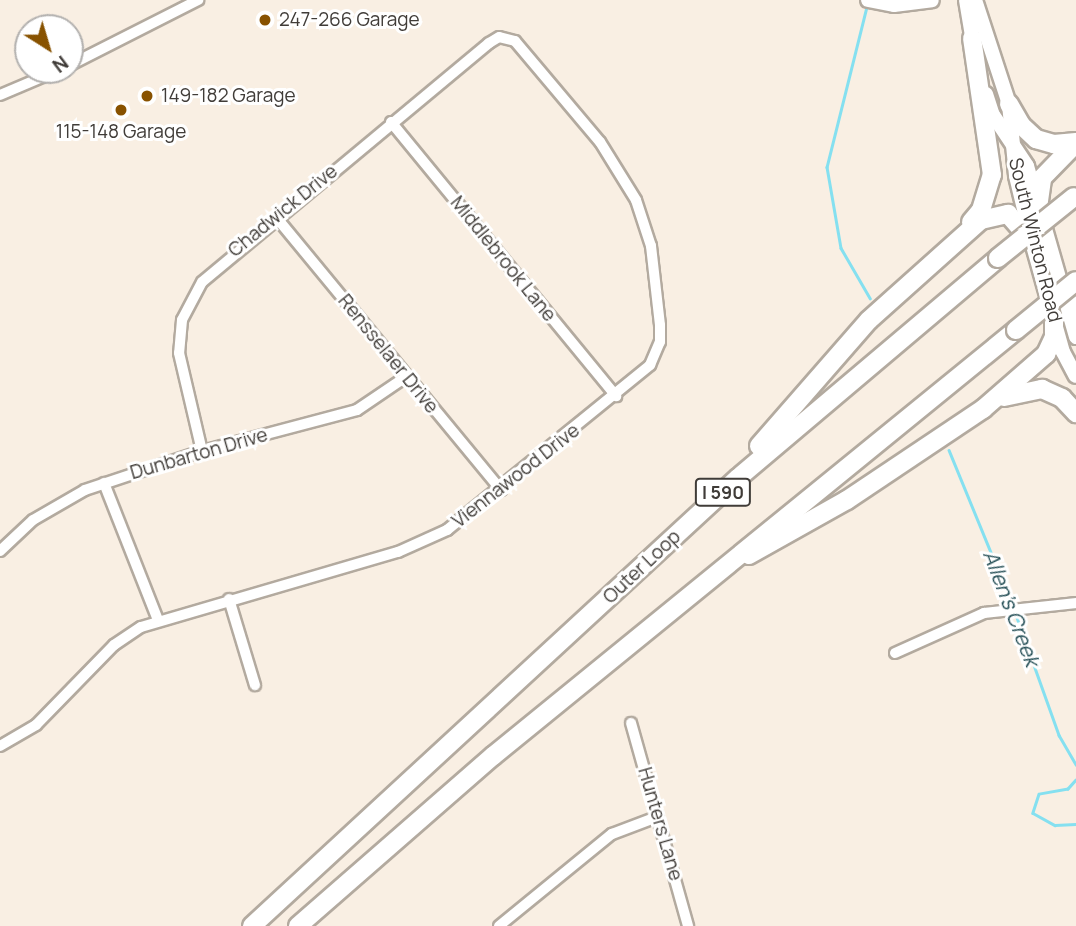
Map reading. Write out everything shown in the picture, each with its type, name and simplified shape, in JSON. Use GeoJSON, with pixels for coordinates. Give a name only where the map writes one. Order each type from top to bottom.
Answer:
{"type":"FeatureCollection","features":[{"type":"Feature","properties":{"kind":"highway"},"geometry":{"type":"LineString","coordinates":[[956,242],[981,210],[992,175],[972,38]]}},
{"type":"Feature","properties":{"kind":"highway"},"geometry":{"type":"LineString","coordinates":[[1009,104],[1020,125],[1036,139],[1054,145],[1076,142]]}},
{"type":"Feature","properties":{"kind":"highway"},"geometry":{"type":"LineString","coordinates":[[1038,208],[1042,178],[1076,142]]}},
{"type":"Feature","properties":{"kind":"highway","name":"Outer Loop"},"geometry":{"type":"LineString","coordinates":[[252,926],[738,478],[1075,196]]}},
{"type":"Feature","properties":{"kind":"highway"},"geometry":{"type":"LineString","coordinates":[[738,478],[756,449],[857,333],[985,217],[1002,213],[1014,218],[1032,242]]}},
{"type":"Feature","properties":{"kind":"highway"},"geometry":{"type":"LineString","coordinates":[[298,926],[467,777],[1076,281]]}},
{"type":"Feature","properties":{"kind":"highway"},"geometry":{"type":"LineString","coordinates":[[1063,295],[1076,311]]}},
{"type":"Feature","properties":{"kind":"highway"},"geometry":{"type":"LineString","coordinates":[[983,409],[1046,354],[1054,337],[1054,317]]}},
{"type":"Feature","properties":{"kind":"highway"},"geometry":{"type":"LineString","coordinates":[[731,563],[770,547],[836,507],[983,409],[1013,393],[1037,389],[1062,398],[1076,413]]}},
{"type":"Feature","properties":{"kind":"main road"},"geometry":{"type":"LineString","coordinates":[[868,0],[886,5],[932,0]]}},
{"type":"Feature","properties":{"kind":"main road","name":"South Winton Road"},"geometry":{"type":"LineString","coordinates":[[967,0],[972,38],[989,104],[1027,166],[1076,337]]}},
{"type":"Feature","properties":{"kind":"main road","name":"South Winton Road"},"geometry":{"type":"LineString","coordinates":[[975,0],[1009,104],[1013,142],[1032,242],[1064,356],[1076,376]]}},
{"type":"Feature","properties":{"kind":"street"},"geometry":{"type":"LineString","coordinates":[[84,58],[198,0]]}},
{"type":"Feature","properties":{"kind":"street","name":"Chadwick Drive"},"geometry":{"type":"LineString","coordinates":[[202,452],[180,364],[182,320],[212,270],[489,43],[508,38]]}},
{"type":"Feature","properties":{"kind":"street","name":"Viennawood Drive"},"geometry":{"type":"LineString","coordinates":[[0,746],[36,725],[114,645],[158,620],[407,549],[464,519],[616,396],[650,365],[660,342],[647,231],[629,186],[607,152],[523,49],[508,38]]}},
{"type":"Feature","properties":{"kind":"street"},"geometry":{"type":"LineString","coordinates":[[0,95],[26,84]]}},
{"type":"Feature","properties":{"kind":"street","name":"Middlebrook Lane"},"geometry":{"type":"LineString","coordinates":[[391,122],[616,396]]}},
{"type":"Feature","properties":{"kind":"street","name":"Rensselaer Drive"},"geometry":{"type":"LineString","coordinates":[[276,217],[500,490]]}},
{"type":"Feature","properties":{"kind":"street","name":"Dunbarton Drive"},"geometry":{"type":"LineString","coordinates":[[0,551],[51,508],[104,483],[202,452],[357,410],[407,376]]}},
{"type":"Feature","properties":{"kind":"street"},"geometry":{"type":"LineString","coordinates":[[104,483],[158,620]]}},
{"type":"Feature","properties":{"kind":"street"},"geometry":{"type":"LineString","coordinates":[[229,599],[255,685]]}},
{"type":"Feature","properties":{"kind":"street"},"geometry":{"type":"LineString","coordinates":[[895,653],[984,613],[1076,603]]}},
{"type":"Feature","properties":{"kind":"street","name":"Hunters Lane"},"geometry":{"type":"LineString","coordinates":[[631,723],[688,926]]}},
{"type":"Feature","properties":{"kind":"street"},"geometry":{"type":"LineString","coordinates":[[499,926],[612,834],[657,817]]}},
{"type":"Feature","properties":{"kind":"waterway","name":"Allen's Creek"},"geometry":{"type":"LineString","coordinates":[[867,7],[827,167],[841,248],[870,298]]}},
{"type":"Feature","properties":{"kind":"waterway","name":"Allen's Creek"},"geometry":{"type":"LineString","coordinates":[[949,450],[1013,606]]}},
{"type":"Feature","properties":{"kind":"waterway","name":"Allen's Creek"},"geometry":{"type":"LineString","coordinates":[[1015,612],[1059,735],[1076,764]]}},
{"type":"Feature","properties":{"kind":"waterway","name":"Allen's Creek"},"geometry":{"type":"LineString","coordinates":[[1076,780],[1068,789],[1039,794],[1033,813],[1055,825],[1076,824]]}},
{"type":"Feature","properties":{"kind":"place","name":"247-266 Garage"},"geometry":{"type":"Point","coordinates":[265,20]}},
{"type":"Feature","properties":{"kind":"place","name":"149-182 Garage"},"geometry":{"type":"Point","coordinates":[147,96]}},
{"type":"Feature","properties":{"kind":"place","name":"115-148 Garage"},"geometry":{"type":"Point","coordinates":[121,110]}}]}
